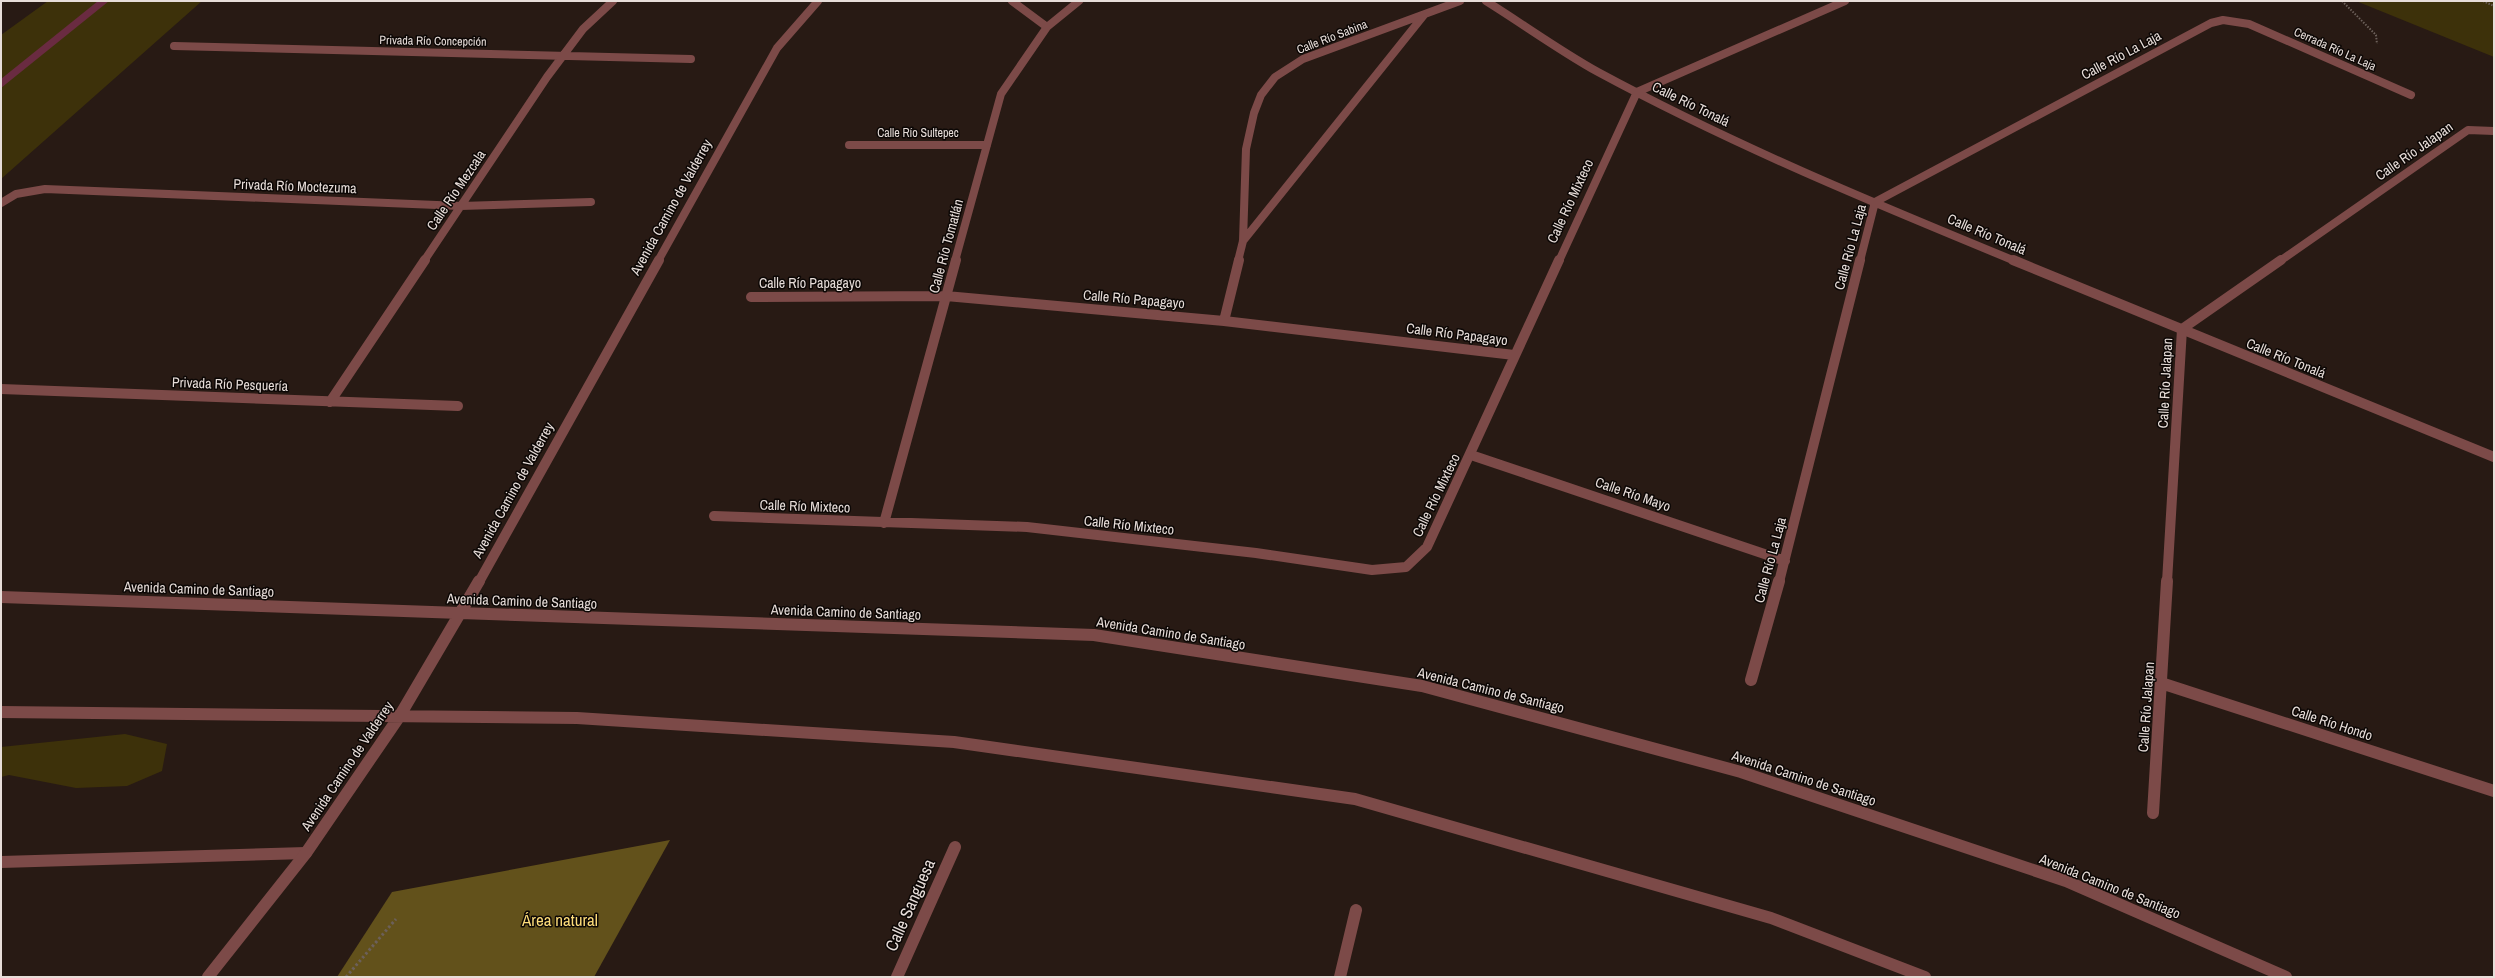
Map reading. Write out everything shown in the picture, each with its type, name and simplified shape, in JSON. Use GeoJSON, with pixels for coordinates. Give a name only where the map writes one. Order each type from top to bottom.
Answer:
{"type":"FeatureCollection","features":[{"type":"Feature","properties":{"kind":"street","name":"Calle Río Mezcala"},"geometry":{"type":"LineString","coordinates":[[330,402],[563,55],[583,29],[613,1]]}},
{"type":"Feature","properties":{"kind":"street","name":"Avenida Camino de Valderrey"},"geometry":{"type":"LineString","coordinates":[[208,977],[306,853],[399,717],[461,614],[777,48],[818,1]]}},
{"type":"Feature","properties":{"kind":"street"},"geometry":{"type":"LineString","coordinates":[[1012,1],[1047,27]]}},
{"type":"Feature","properties":{"kind":"street","name":"Calle Río Tomatlán"},"geometry":{"type":"LineString","coordinates":[[884,522],[1001,94],[1047,27],[1079,1]]}},
{"type":"Feature","properties":{"kind":"street","name":"Calle Río Sabina"},"geometry":{"type":"LineString","coordinates":[[1224,321],[1243,241],[1246,149],[1254,113],[1261,95],[1275,77],[1303,60],[1460,1]]}},
{"type":"Feature","properties":{"kind":"street","name":"Calle Río Tonalá"},"geometry":{"type":"LineString","coordinates":[[1486,1],[1597,71],[1696,123],[1835,187],[1875,202],[2494,457]]}},
{"type":"Feature","properties":{"kind":"street"},"geometry":{"type":"LineString","coordinates":[[1637,92],[1845,1]]}},
{"type":"Feature","properties":{"kind":"street","name":"Calle Río Sabina"},"geometry":{"type":"LineString","coordinates":[[1243,241],[1424,15]]}},
{"type":"Feature","properties":{"kind":"street","name":"Calle Río La Laja"},"geometry":{"type":"LineString","coordinates":[[1751,680],[1785,561],[1875,202],[2211,23],[2223,20],[2249,24]]}},
{"type":"Feature","properties":{"kind":"street","name":"Cerrada Río La Laja"},"geometry":{"type":"LineString","coordinates":[[2249,24],[2411,95]]}},
{"type":"Feature","properties":{"kind":"street","name":"Privada Río Concepción"},"geometry":{"type":"LineString","coordinates":[[174,46],[691,58]]}},
{"type":"Feature","properties":{"kind":"street","name":"Calle Río Mixteco"},"geometry":{"type":"LineString","coordinates":[[714,516],[1027,527],[1256,553],[1372,570],[1406,567],[1426,547],[1471,454],[1514,355],[1637,92]]}},
{"type":"Feature","properties":{"kind":"street","name":"Calle Río Jalapan"},"geometry":{"type":"LineString","coordinates":[[2153,813],[2162,683],[2182,329],[2468,130],[2494,131]]}},
{"type":"Feature","properties":{"kind":"street","name":"Calle Río Sultepec"},"geometry":{"type":"LineString","coordinates":[[849,145],[987,145]]}},
{"type":"Feature","properties":{"kind":"street","name":"Privada Río Moctezuma"},"geometry":{"type":"LineString","coordinates":[[1,203],[16,194],[45,189],[461,206],[592,202]]}},
{"type":"Feature","properties":{"kind":"street","name":"Calle Río Papagayo"},"geometry":{"type":"LineString","coordinates":[[751,297],[946,296],[1224,321],[1514,355]]}},
{"type":"Feature","properties":{"kind":"street","name":"Privada Río Pesquería"},"geometry":{"type":"LineString","coordinates":[[1,389],[458,406]]}},
{"type":"Feature","properties":{"kind":"street","name":"Calle Río Mayo"},"geometry":{"type":"LineString","coordinates":[[1471,454],[1785,561]]}},
{"type":"Feature","properties":{"kind":"street","name":"Avenida Camino de Santiago"},"geometry":{"type":"LineString","coordinates":[[1,597],[1094,635],[1422,686],[1741,772],[1998,858],[2066,881],[2286,977]]}},
{"type":"Feature","properties":{"kind":"street","name":"Calle Río Hondo"},"geometry":{"type":"LineString","coordinates":[[2162,683],[2494,791]]}},
{"type":"Feature","properties":{"kind":"street"},"geometry":{"type":"LineString","coordinates":[[1,712],[576,718],[954,742],[1355,799],[1771,918],[1924,977]]}},
{"type":"Feature","properties":{"kind":"street","name":"Calle Sanguesa"},"geometry":{"type":"LineString","coordinates":[[897,977],[955,847]]}},
{"type":"Feature","properties":{"kind":"street"},"geometry":{"type":"LineString","coordinates":[[1,862],[306,853]]}},
{"type":"Feature","properties":{"kind":"street"},"geometry":{"type":"LineString","coordinates":[[1340,977],[1356,910]]}},
{"type":"Feature","properties":{"kind":"path"},"geometry":{"type":"LineString","coordinates":[[2342,1],[2376,35],[2377,49]]}},
{"type":"Feature","properties":{"kind":"path"},"geometry":{"type":"LineString","coordinates":[[2483,1],[2494,6]]}},
{"type":"Feature","properties":{"kind":"path"},"geometry":{"type":"LineString","coordinates":[[346,977],[396,919]]}},
{"type":"Feature","properties":{"kind":"shaded area"},"geometry":{"type":"Polygon","coordinates":[[[48,1],[202,1],[1,179],[1,35],[48,1]]]}},
{"type":"Feature","properties":{"kind":"shaded area"},"geometry":{"type":"Polygon","coordinates":[[[2356,1],[2494,1],[2494,57],[2356,1]]]}},
{"type":"Feature","properties":{"kind":"shaded area"},"geometry":{"type":"Polygon","coordinates":[[[125,734],[167,744],[162,771],[127,786],[76,788],[9,775],[1,777],[1,747],[125,734]]]}},
{"type":"Feature","properties":{"kind":"green space","name":"Área natural"},"geometry":{"type":"Polygon","coordinates":[[[670,840],[594,977],[337,977],[392,892],[670,840]]]}},
{"type":"Feature","properties":{"kind":"waterway"},"geometry":{"type":"LineString","coordinates":[[1,85],[104,1]]}}]}
